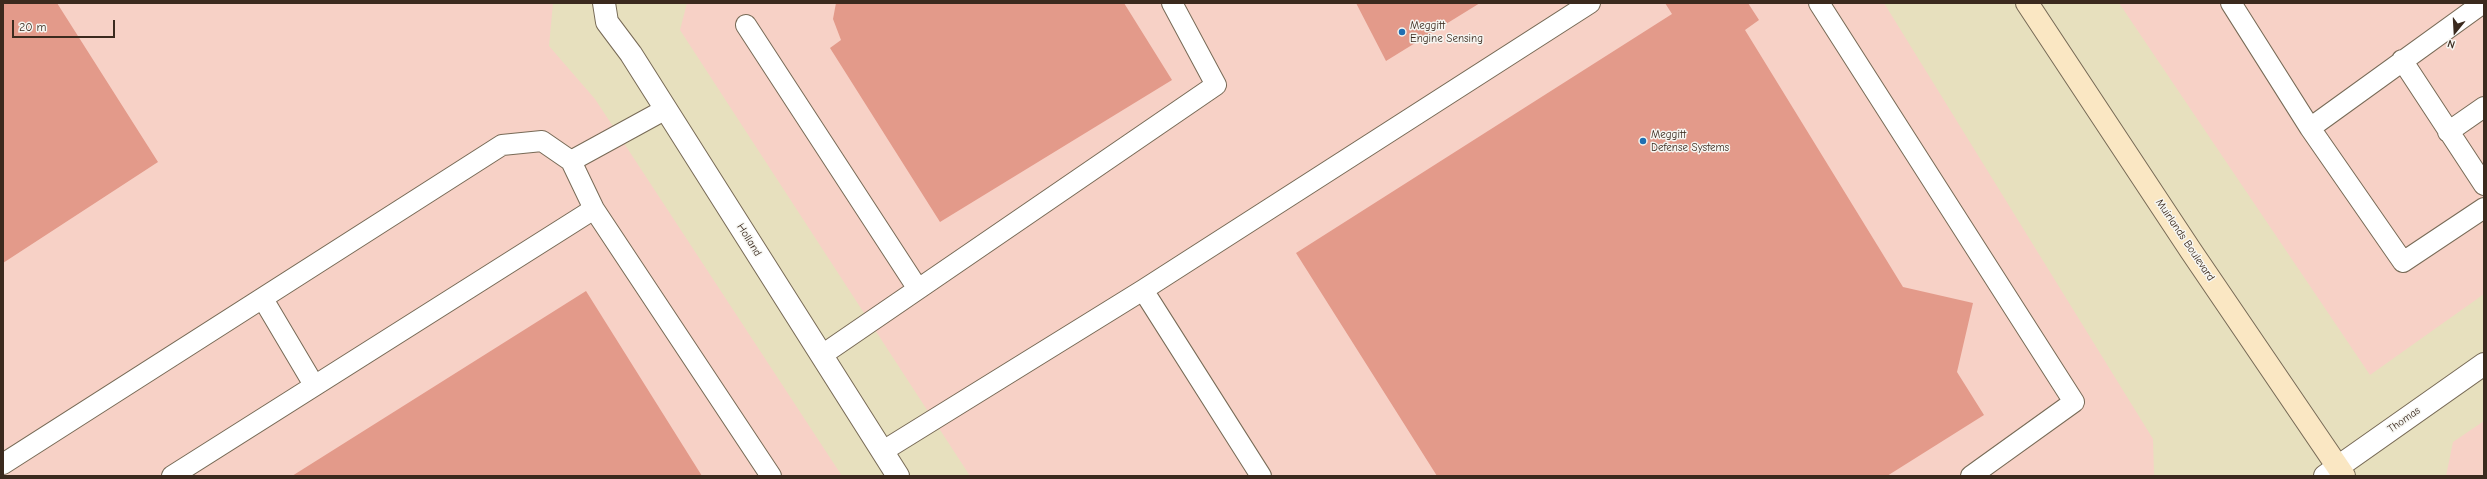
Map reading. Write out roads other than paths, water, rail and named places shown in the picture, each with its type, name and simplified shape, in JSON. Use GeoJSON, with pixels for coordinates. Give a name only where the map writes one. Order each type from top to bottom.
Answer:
{"type":"FeatureCollection","features":[{"type":"Feature","properties":{"kind":"main road","name":"Muirlands Boulevard"},"geometry":{"type":"LineString","coordinates":[[2027,3],[2336,473]]}},
{"type":"Feature","properties":{"kind":"street","name":"Holland"},"geometry":{"type":"LineString","coordinates":[[604,3],[607,22],[631,54],[898,476]]}},
{"type":"Feature","properties":{"kind":"street","name":"Thomas"},"geometry":{"type":"LineString","coordinates":[[2336,473],[2484,364]]}},
{"type":"Feature","properties":{"kind":"lane"},"geometry":{"type":"LineString","coordinates":[[822,355],[1216,85],[1172,3]]}},
{"type":"Feature","properties":{"kind":"lane"},"geometry":{"type":"LineString","coordinates":[[883,451],[1143,290],[1590,3]]}},
{"type":"Feature","properties":{"kind":"lane"},"geometry":{"type":"LineString","coordinates":[[1819,3],[2074,402],[1971,476]]}},
{"type":"Feature","properties":{"kind":"lane"},"geometry":{"type":"LineString","coordinates":[[2232,3],[2310,128],[2403,262],[2484,208]]}},
{"type":"Feature","properties":{"kind":"lane"},"geometry":{"type":"LineString","coordinates":[[2310,128],[2402,60],[2483,3]]}},
{"type":"Feature","properties":{"kind":"lane"},"geometry":{"type":"LineString","coordinates":[[746,25],[918,289]]}},
{"type":"Feature","properties":{"kind":"lane"},"geometry":{"type":"LineString","coordinates":[[2402,60],[2484,185]]}},
{"type":"Feature","properties":{"kind":"lane"},"geometry":{"type":"LineString","coordinates":[[2448,132],[2484,107]]}},
{"type":"Feature","properties":{"kind":"lane"},"geometry":{"type":"LineString","coordinates":[[571,161],[666,109]]}},
{"type":"Feature","properties":{"kind":"lane"},"geometry":{"type":"LineString","coordinates":[[3,464],[502,145],[542,141],[571,161],[594,209],[771,476]]}},
{"type":"Feature","properties":{"kind":"lane"},"geometry":{"type":"LineString","coordinates":[[172,476],[314,384],[594,209]]}},
{"type":"Feature","properties":{"kind":"lane"},"geometry":{"type":"LineString","coordinates":[[1143,290],[1261,476]]}},
{"type":"Feature","properties":{"kind":"lane"},"geometry":{"type":"LineString","coordinates":[[262,299],[314,384]]}},
{"type":"Feature","properties":{"kind":"place","name":"Meggitt Engine Sensing"},"geometry":{"type":"Point","coordinates":[1402,32]}},
{"type":"Feature","properties":{"kind":"place","name":"Meggitt Defense Systems"},"geometry":{"type":"Point","coordinates":[1643,141]}}]}
